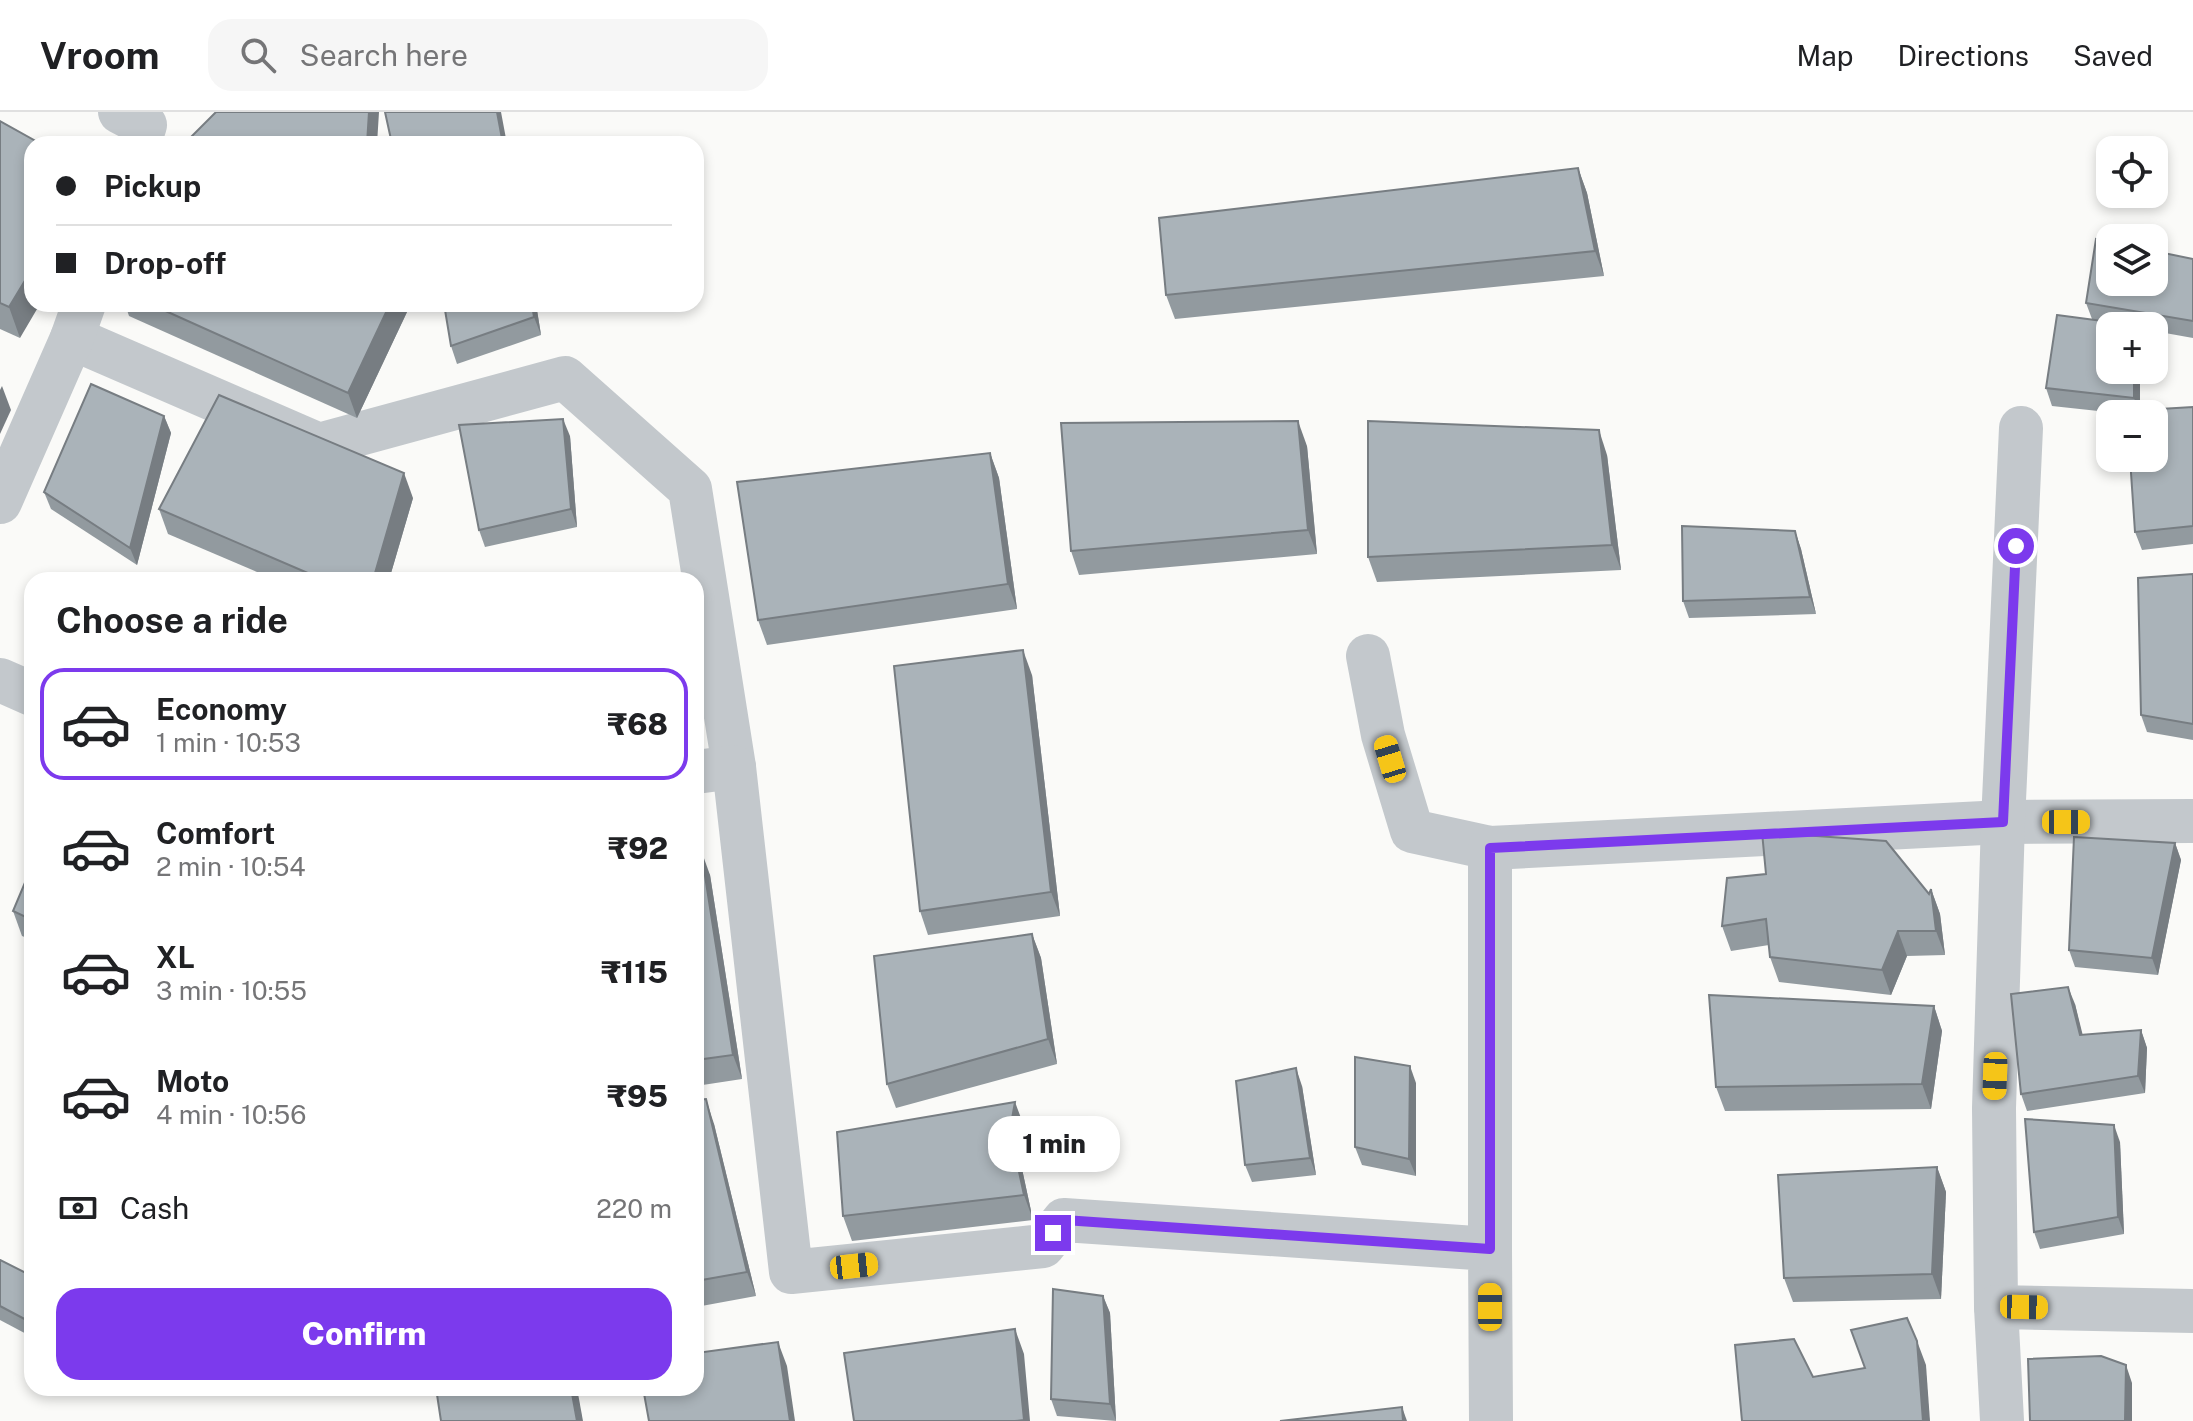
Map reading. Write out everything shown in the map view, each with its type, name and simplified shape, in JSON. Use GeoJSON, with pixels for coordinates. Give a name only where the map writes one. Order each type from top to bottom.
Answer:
{"type":"FeatureCollection","features":[{"type":"Feature","properties":{"kind":"street"},"geometry":{"type":"LineString","coordinates":[[120,112],[145,125],[142,136]]}},
{"type":"Feature","properties":{"kind":"street"},"geometry":{"type":"LineString","coordinates":[[0,502],[78,321],[319,445],[565,378],[690,489],[697,572]]}},
{"type":"Feature","properties":{"kind":"street"},"geometry":{"type":"LineString","coordinates":[[2002,1421],[1996,1307],[1994,1108],[2021,428]]}},
{"type":"Feature","properties":{"kind":"street"},"geometry":{"type":"LineString","coordinates":[[704,646],[715,769],[791,1272],[1043,1246],[1064,1220],[1490,1249]]}},
{"type":"Feature","properties":{"kind":"street"},"geometry":{"type":"LineString","coordinates":[[1368,656],[1383,735],[1412,831],[1490,848],[2003,822],[2193,821]]}},
{"type":"Feature","properties":{"kind":"street"},"geometry":{"type":"LineString","coordinates":[[0,680],[24,690]]}},
{"type":"Feature","properties":{"kind":"street"},"geometry":{"type":"LineString","coordinates":[[1490,848],[1491,1421]]}},
{"type":"Feature","properties":{"kind":"street"},"geometry":{"type":"LineString","coordinates":[[1996,1307],[2193,1311]]}},
{"type":"Feature","properties":{"kind":"building"},"geometry":{"type":"Polygon","coordinates":[[[216,112],[369,112],[368,136],[192,136],[216,112]]]}},
{"type":"Feature","properties":{"kind":"building"},"geometry":{"type":"Polygon","coordinates":[[[385,112],[497,112],[502,136],[390,136],[385,112]]]}},
{"type":"Feature","properties":{"kind":"building"},"geometry":{"type":"Polygon","coordinates":[[[0,121],[27,136],[24,136],[24,282],[9,307],[0,303],[0,121]]]}},
{"type":"Feature","properties":{"kind":"building"},"geometry":{"type":"Polygon","coordinates":[[[1578,168],[1595,251],[1166,295],[1159,218],[1578,168]]]}},
{"type":"Feature","properties":{"kind":"building"},"geometry":{"type":"Polygon","coordinates":[[[2096,239],[2096,296],[2168,296],[2168,254],[2193,259],[2193,321],[2168,317],[2168,312],[2140,312],[2086,303],[2096,239]]]}},
{"type":"Feature","properties":{"kind":"building"},"geometry":{"type":"Polygon","coordinates":[[[168,312],[386,312],[348,393],[168,312]]]}},
{"type":"Feature","properties":{"kind":"building"},"geometry":{"type":"Polygon","coordinates":[[[445,312],[533,312],[534,317],[451,346],[445,312]]]}},
{"type":"Feature","properties":{"kind":"building"},"geometry":{"type":"Polygon","coordinates":[[[2057,315],[2096,320],[2096,384],[2134,384],[2134,398],[2046,388],[2057,315]]]}},
{"type":"Feature","properties":{"kind":"building"},"geometry":{"type":"Polygon","coordinates":[[[91,384],[164,416],[130,548],[44,492],[91,384]]]}},
{"type":"Feature","properties":{"kind":"building"},"geometry":{"type":"Polygon","coordinates":[[[219,395],[404,473],[375,572],[305,572],[159,509],[219,395]]]}},
{"type":"Feature","properties":{"kind":"building"},"geometry":{"type":"Polygon","coordinates":[[[2193,407],[2193,526],[2135,532],[2131,472],[2168,472],[2168,409],[2193,407]]]}},
{"type":"Feature","properties":{"kind":"building"},"geometry":{"type":"Polygon","coordinates":[[[563,419],[571,509],[479,530],[459,425],[563,419]]]}},
{"type":"Feature","properties":{"kind":"building"},"geometry":{"type":"Polygon","coordinates":[[[1298,421],[1308,530],[1071,551],[1061,423],[1298,421]]]}},
{"type":"Feature","properties":{"kind":"building"},"geometry":{"type":"Polygon","coordinates":[[[1368,421],[1599,430],[1612,545],[1368,557],[1368,421]]]}},
{"type":"Feature","properties":{"kind":"building"},"geometry":{"type":"Polygon","coordinates":[[[990,453],[1008,584],[758,620],[737,482],[990,453]]]}},
{"type":"Feature","properties":{"kind":"building"},"geometry":{"type":"Polygon","coordinates":[[[1682,526],[1795,531],[1810,597],[1683,601],[1682,526]]]}},
{"type":"Feature","properties":{"kind":"building"},"geometry":{"type":"Polygon","coordinates":[[[2193,574],[2193,724],[2141,715],[2138,578],[2193,574]]]}},
{"type":"Feature","properties":{"kind":"building"},"geometry":{"type":"Polygon","coordinates":[[[1023,650],[1051,892],[920,911],[894,666],[1023,650]]]}},
{"type":"Feature","properties":{"kind":"building"},"geometry":{"type":"Polygon","coordinates":[[[1762,832],[1886,841],[1929,894],[1931,889],[1936,931],[1898,931],[1882,970],[1770,957],[1766,919],[1722,926],[1727,878],[1766,874],[1762,832]]]}},
{"type":"Feature","properties":{"kind":"building"},"geometry":{"type":"Polygon","coordinates":[[[2074,837],[2175,843],[2152,958],[2069,950],[2074,837]]]}},
{"type":"Feature","properties":{"kind":"building"},"geometry":{"type":"Polygon","coordinates":[[[704,869],[733,1055],[704,1059],[704,869]]]}},
{"type":"Feature","properties":{"kind":"building"},"geometry":{"type":"Polygon","coordinates":[[[24,885],[24,916],[13,911],[24,885]]]}},
{"type":"Feature","properties":{"kind":"building"},"geometry":{"type":"Polygon","coordinates":[[[1032,934],[1048,1039],[887,1084],[874,956],[1032,934]]]}},
{"type":"Feature","properties":{"kind":"building"},"geometry":{"type":"Polygon","coordinates":[[[2068,987],[2080,1035],[2141,1030],[2138,1076],[2021,1094],[2011,994],[2068,987]]]}},
{"type":"Feature","properties":{"kind":"building"},"geometry":{"type":"Polygon","coordinates":[[[1709,995],[1934,1006],[1922,1084],[1716,1087],[1709,995]]]}},
{"type":"Feature","properties":{"kind":"building"},"geometry":{"type":"Polygon","coordinates":[[[1355,1057],[1410,1066],[1409,1159],[1355,1147],[1355,1057]]]}},
{"type":"Feature","properties":{"kind":"building"},"geometry":{"type":"Polygon","coordinates":[[[1296,1068],[1310,1158],[1245,1165],[1236,1081],[1296,1068]]]}},
{"type":"Feature","properties":{"kind":"building"},"geometry":{"type":"Polygon","coordinates":[[[704,1099],[747,1272],[704,1280],[704,1099]]]}},
{"type":"Feature","properties":{"kind":"building"},"geometry":{"type":"Polygon","coordinates":[[[1015,1102],[1010,1130],[1024,1195],[843,1216],[837,1132],[1015,1102]]]}},
{"type":"Feature","properties":{"kind":"building"},"geometry":{"type":"Polygon","coordinates":[[[2025,1119],[2114,1125],[2118,1217],[2034,1232],[2025,1119]]]}},
{"type":"Feature","properties":{"kind":"building"},"geometry":{"type":"Polygon","coordinates":[[[1937,1167],[1932,1274],[1784,1278],[1778,1175],[1937,1167]]]}},
{"type":"Feature","properties":{"kind":"building"},"geometry":{"type":"Polygon","coordinates":[[[0,1260],[24,1272],[24,1319],[0,1306],[0,1260]]]}},
{"type":"Feature","properties":{"kind":"building"},"geometry":{"type":"Polygon","coordinates":[[[1053,1289],[1103,1296],[1110,1404],[1051,1399],[1053,1289]]]}},
{"type":"Feature","properties":{"kind":"building"},"geometry":{"type":"Polygon","coordinates":[[[1907,1318],[1917,1341],[1923,1421],[1742,1421],[1735,1345],[1794,1339],[1813,1377],[1865,1368],[1851,1330],[1907,1318]]]}},
{"type":"Feature","properties":{"kind":"building"},"geometry":{"type":"Polygon","coordinates":[[[1015,1329],[1024,1420],[854,1421],[844,1353],[1015,1329]]]}},
{"type":"Feature","properties":{"kind":"building"},"geometry":{"type":"Polygon","coordinates":[[[778,1342],[790,1421],[649,1421],[644,1396],[704,1396],[704,1352],[778,1342]]]}},
{"type":"Feature","properties":{"kind":"building"},"geometry":{"type":"Polygon","coordinates":[[[2101,1356],[2126,1365],[2125,1421],[2030,1421],[2028,1359],[2101,1356]]]}},
{"type":"Feature","properties":{"kind":"building"},"geometry":{"type":"Polygon","coordinates":[[[437,1396],[572,1396],[577,1421],[441,1421],[437,1396]]]}},
{"type":"Feature","properties":{"kind":"building"},"geometry":{"type":"Polygon","coordinates":[[[1402,1407],[1403,1421],[1280,1421],[1402,1407]]]}},
{"type":"Feature","properties":{"kind":"route"},"geometry":{"type":"LineString","coordinates":[[1053,1233],[1064,1220],[1490,1249],[1490,848],[2003,822],[2016,546]]}}]}
